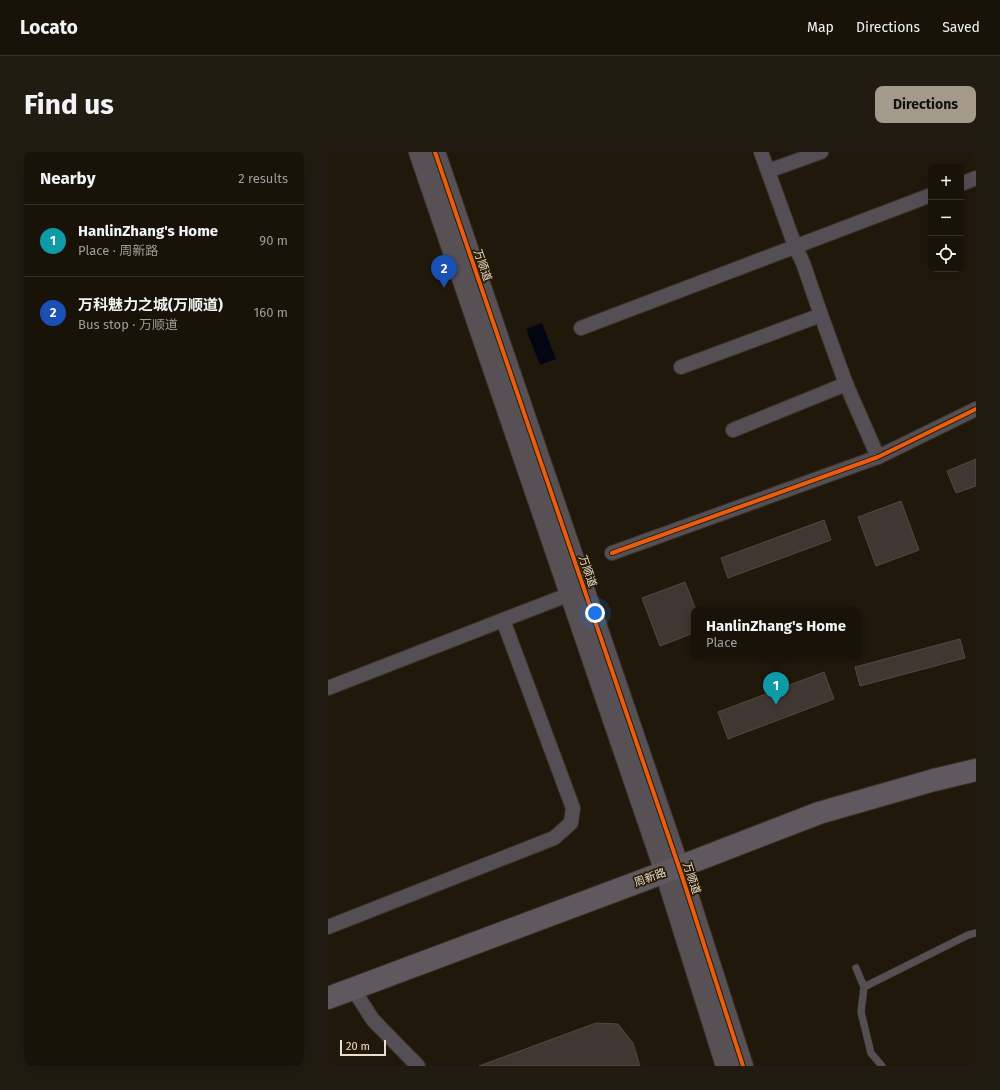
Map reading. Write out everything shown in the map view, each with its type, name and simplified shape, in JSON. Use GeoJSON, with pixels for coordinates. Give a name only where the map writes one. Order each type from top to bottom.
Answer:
{"type":"FeatureCollection","features":[{"type":"Feature","properties":{"kind":"main road","name":"周新路"},"geometry":{"type":"LineString","coordinates":[[328,1003],[673,872],[819,813],[934,780],[976,770]]}},
{"type":"Feature","properties":{"kind":"main road","name":"周新路"},"geometry":{"type":"LineString","coordinates":[[328,998],[673,872],[821,820],[976,780]]}},
{"type":"Feature","properties":{"kind":"street","name":"万顺道"},"geometry":{"type":"LineString","coordinates":[[419,152],[577,591],[673,872],[743,1066]]}},
{"type":"Feature","properties":{"kind":"street","name":"万顺道"},"geometry":{"type":"LineString","coordinates":[[435,152],[577,591]]}},
{"type":"Feature","properties":{"kind":"street"},"geometry":{"type":"LineString","coordinates":[[761,152],[795,246],[803,263],[846,384],[878,457]]}},
{"type":"Feature","properties":{"kind":"street"},"geometry":{"type":"LineString","coordinates":[[768,171],[821,152]]}},
{"type":"Feature","properties":{"kind":"street"},"geometry":{"type":"LineString","coordinates":[[964,183],[976,178]]}},
{"type":"Feature","properties":{"kind":"street"},"geometry":{"type":"LineString","coordinates":[[581,328],[928,196]]}},
{"type":"Feature","properties":{"kind":"street"},"geometry":{"type":"LineString","coordinates":[[682,367],[821,315]]}},
{"type":"Feature","properties":{"kind":"street"},"geometry":{"type":"LineString","coordinates":[[733,430],[846,384]]}},
{"type":"Feature","properties":{"kind":"street"},"geometry":{"type":"LineString","coordinates":[[612,553],[878,457],[976,409]]}},
{"type":"Feature","properties":{"kind":"street"},"geometry":{"type":"LineString","coordinates":[[328,688],[577,591]]}},
{"type":"Feature","properties":{"kind":"street"},"geometry":{"type":"LineString","coordinates":[[328,927],[554,838],[570,824],[573,808],[503,620]]}},
{"type":"Feature","properties":{"kind":"street","name":"万顺道"},"geometry":{"type":"LineString","coordinates":[[673,872],[726,1066]]}},
{"type":"Feature","properties":{"kind":"street"},"geometry":{"type":"LineString","coordinates":[[355,992],[373,1020],[418,1066]]}},
{"type":"Feature","properties":{"kind":"lane"},"geometry":{"type":"LineString","coordinates":[[864,987],[968,935],[976,933]]}},
{"type":"Feature","properties":{"kind":"lane"},"geometry":{"type":"LineString","coordinates":[[856,968],[864,987],[861,1012],[872,1053],[882,1066]]}},
{"type":"Feature","properties":{"kind":"shaded area"},"geometry":{"type":"Polygon","coordinates":[[[542,323],[556,359],[540,365],[526,329],[542,323]]]}},
{"type":"Feature","properties":{"kind":"building"},"geometry":{"type":"Polygon","coordinates":[[[976,459],[976,486],[956,493],[947,471],[976,459]]]}},
{"type":"Feature","properties":{"kind":"building"},"geometry":{"type":"Polygon","coordinates":[[[901,501],[919,550],[876,566],[858,517],[901,501]]]}},
{"type":"Feature","properties":{"kind":"building"},"geometry":{"type":"Polygon","coordinates":[[[824,520],[831,540],[728,578],[721,558],[824,520]]]}},
{"type":"Feature","properties":{"kind":"building"},"geometry":{"type":"Polygon","coordinates":[[[685,582],[695,607],[691,607],[691,634],[660,646],[642,598],[685,582]]]}},
{"type":"Feature","properties":{"kind":"building"},"geometry":{"type":"Polygon","coordinates":[[[960,639],[965,658],[860,686],[855,667],[960,639]]]}},
{"type":"Feature","properties":{"kind":"building"},"geometry":{"type":"Polygon","coordinates":[[[824,672],[834,699],[728,739],[718,712],[824,672]]]}},
{"type":"Feature","properties":{"kind":"building"},"geometry":{"type":"Polygon","coordinates":[[[596,1023],[618,1024],[633,1043],[640,1066],[479,1066],[596,1023]]]}},
{"type":"Feature","properties":{"kind":"cycle path"},"geometry":{"type":"LineString","coordinates":[[435,152],[681,873],[743,1066]]}},
{"type":"Feature","properties":{"kind":"cycle path"},"geometry":{"type":"LineString","coordinates":[[612,553],[878,457],[976,409]]}},
{"type":"Feature","properties":{"kind":"place","name":"万科魅力之城(万顺道)"},"geometry":{"type":"Point","coordinates":[444,288]}},
{"type":"Feature","properties":{"kind":"place","name":"HanlinZhang's Home"},"geometry":{"type":"Point","coordinates":[776,705]}}]}
